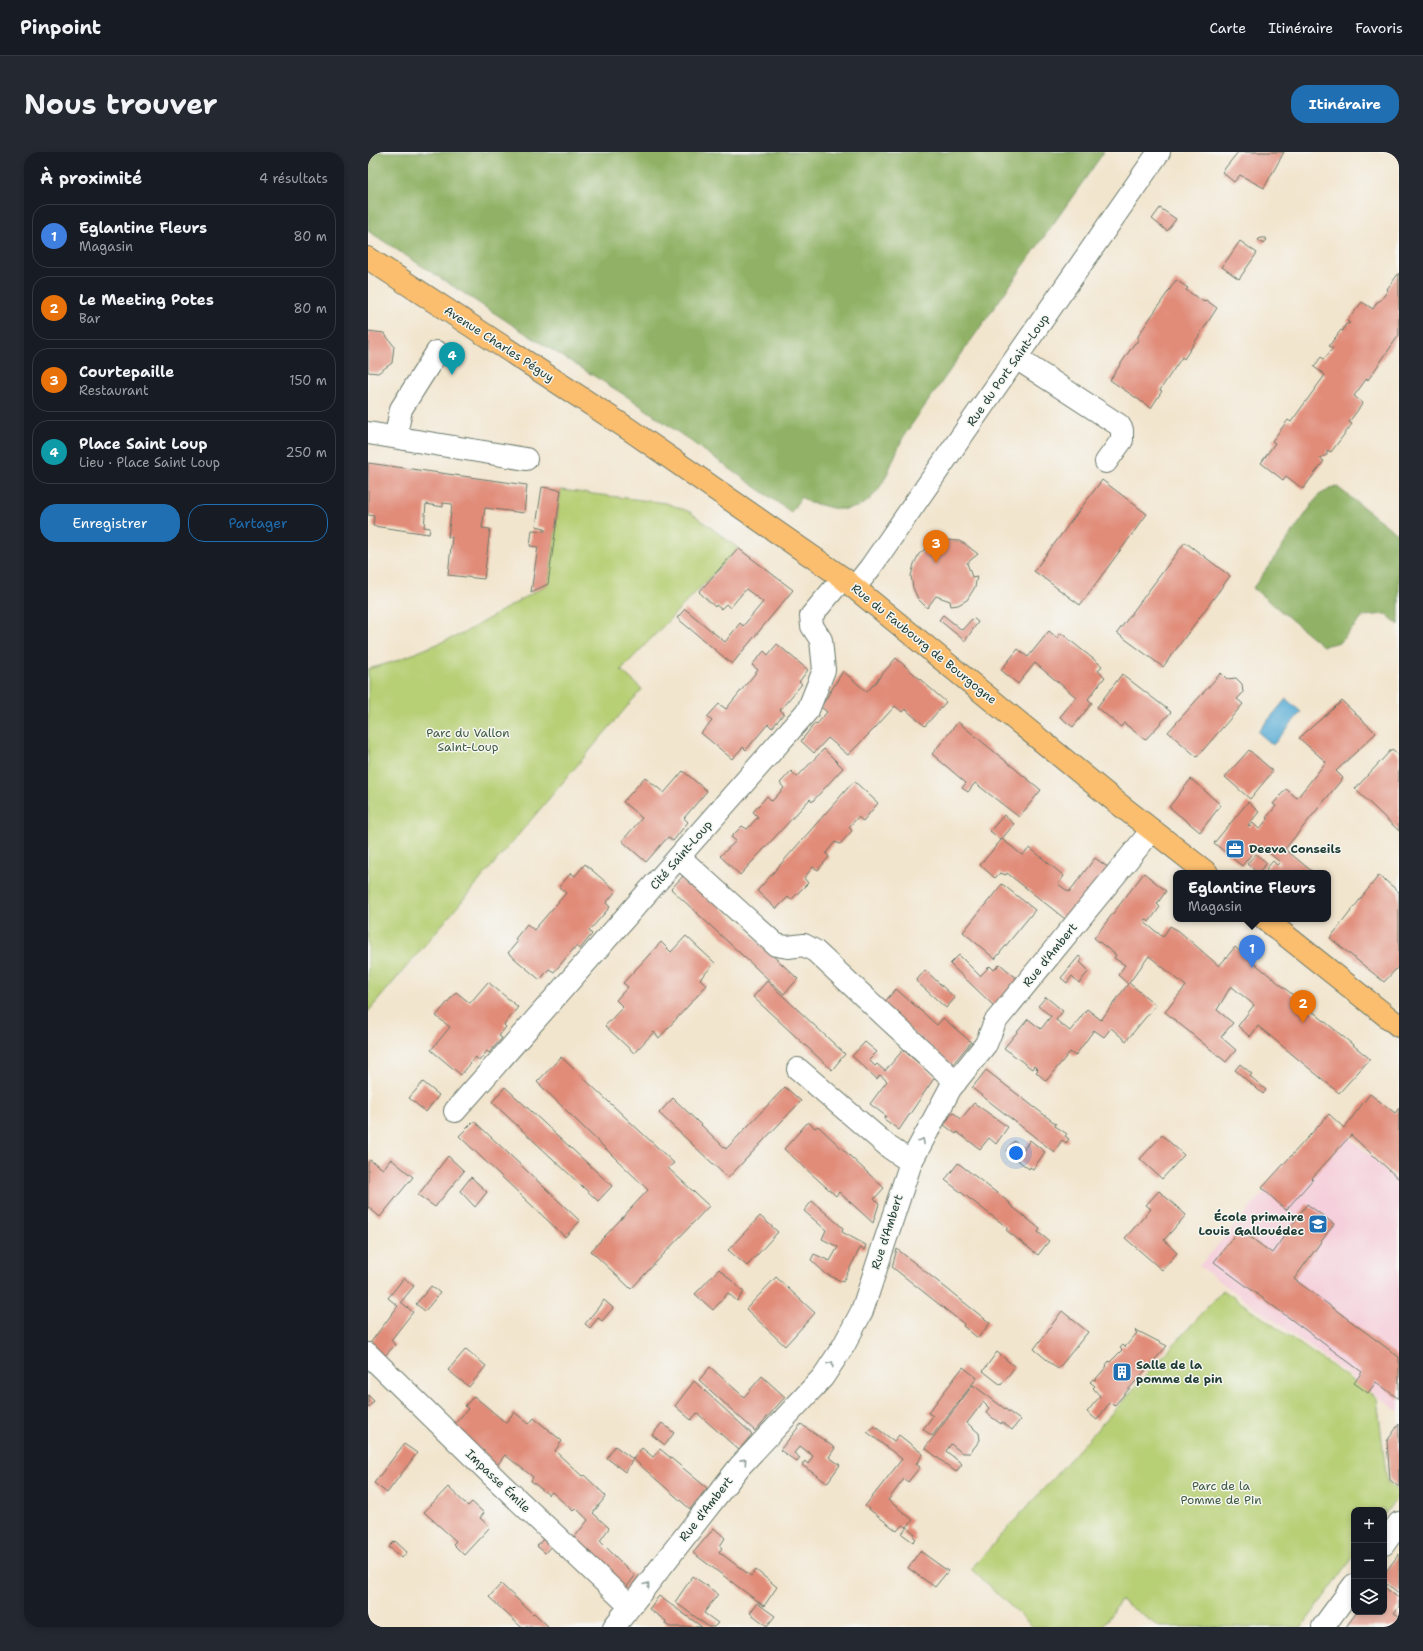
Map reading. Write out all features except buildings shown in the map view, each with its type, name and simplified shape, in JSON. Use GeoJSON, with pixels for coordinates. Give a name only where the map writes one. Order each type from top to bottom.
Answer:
{"type":"FeatureCollection","features":[{"type":"Feature","properties":{"kind":"main road","name":"Avenue Charles Péguy"},"geometry":{"type":"LineString","coordinates":[[368,258],[630,430]]}},
{"type":"Feature","properties":{"kind":"main road","name":"Rue du Faubourg de Bourgogne"},"geometry":{"type":"LineString","coordinates":[[630,430],[849,582],[1115,802],[1203,870]]}},
{"type":"Feature","properties":{"kind":"main road"},"geometry":{"type":"LineString","coordinates":[[1269,922],[1399,1026]]}},
{"type":"Feature","properties":{"kind":"street","name":"Rue du Port Saint-Loup"},"geometry":{"type":"LineString","coordinates":[[849,582],[870,568],[1159,152]]}},
{"type":"Feature","properties":{"kind":"street"},"geometry":{"type":"LineString","coordinates":[[396,436],[401,409],[437,352]]}},
{"type":"Feature","properties":{"kind":"street"},"geometry":{"type":"LineString","coordinates":[[1016,358],[1119,425],[1122,430],[1122,440],[1106,462]]}},
{"type":"Feature","properties":{"kind":"street"},"geometry":{"type":"LineString","coordinates":[[368,433],[396,436],[526,458]]}},
{"type":"Feature","properties":{"kind":"street","name":"Cité Saint-Loup"},"geometry":{"type":"LineString","coordinates":[[455,1111],[808,710],[824,670],[821,640],[812,626],[811,616],[849,582]]}},
{"type":"Feature","properties":{"kind":"street","name":"Rue d'Ambert"},"geometry":{"type":"LineString","coordinates":[[614,1627],[740,1466],[823,1377],[844,1345],[862,1311],[911,1162],[950,1089],[986,1044],[995,1022],[1152,830]]}},
{"type":"Feature","properties":{"kind":"street"},"geometry":{"type":"LineString","coordinates":[[679,857],[776,945],[788,947],[804,945],[815,951],[956,1082]]}},
{"type":"Feature","properties":{"kind":"street"},"geometry":{"type":"LineString","coordinates":[[798,1070],[890,1148],[911,1162]]}},
{"type":"Feature","properties":{"kind":"street","name":"Impasse Émile"},"geometry":{"type":"LineString","coordinates":[[368,1354],[500,1483],[630,1606]]}},
{"type":"Feature","properties":{"kind":"street"},"geometry":{"type":"LineString","coordinates":[[1385,1543],[1399,1523]]}},
{"type":"Feature","properties":{"kind":"street"},"geometry":{"type":"LineString","coordinates":[[1323,1627],[1351,1589]]}},
{"type":"Feature","properties":{"kind":"shaded area","name":"École primaire Louis Gallouédec"},"geometry":{"type":"Polygon","coordinates":[[[1329,1119],[1399,1182],[1399,1412],[1199,1266],[1329,1119]]]}},
{"type":"Feature","properties":{"kind":"green space"},"geometry":{"type":"Polygon","coordinates":[[[368,152],[1104,152],[905,434],[884,480],[877,491],[869,500],[859,506],[846,509],[811,504],[801,497],[791,512],[631,399],[528,335],[368,231],[368,152]]]}},
{"type":"Feature","properties":{"kind":"green space"},"geometry":{"type":"Polygon","coordinates":[[[1336,486],[1399,535],[1399,625],[1386,614],[1364,616],[1340,642],[1323,646],[1253,588],[1319,495],[1336,486]]]}},
{"type":"Feature","properties":{"kind":"green space","name":"Parc du Vallon Saint-Loup"},"geometry":{"type":"Polygon","coordinates":[[[561,490],[666,503],[690,512],[738,548],[621,670],[642,689],[368,1012],[368,669],[393,662],[462,634],[548,584],[561,490]]]}},
{"type":"Feature","properties":{"kind":"green space","name":"Parc de la Pomme de Pin"},"geometry":{"type":"Polygon","coordinates":[[[1223,1290],[1377,1398],[1387,1482],[1399,1491],[1399,1495],[1387,1511],[1387,1507],[1351,1507],[1351,1560],[1302,1627],[1159,1627],[1121,1600],[1102,1627],[1033,1627],[971,1569],[1223,1290]]]}},
{"type":"Feature","properties":{"kind":"water"},"geometry":{"type":"Polygon","coordinates":[[[1286,699],[1301,712],[1273,745],[1258,732],[1286,699]]]}},
{"type":"Feature","properties":{"kind":"place","name":"Place Saint Loup"},"geometry":{"type":"Point","coordinates":[452,375]}},
{"type":"Feature","properties":{"kind":"place","name":"Courtepaille"},"geometry":{"type":"Point","coordinates":[936,563]}},
{"type":"Feature","properties":{"kind":"place","name":"Deeva Conseils"},"geometry":{"type":"Point","coordinates":[1235,849]}},
{"type":"Feature","properties":{"kind":"place","name":"Eglantine Fleurs"},"geometry":{"type":"Point","coordinates":[1252,968]}},
{"type":"Feature","properties":{"kind":"place","name":"Le Meeting Potes"},"geometry":{"type":"Point","coordinates":[1303,1023]}},
{"type":"Feature","properties":{"kind":"place","name":"École primaire Louis Gallouédec"},"geometry":{"type":"Point","coordinates":[1318,1224]}},
{"type":"Feature","properties":{"kind":"place","name":"Salle de la pomme de pin"},"geometry":{"type":"Point","coordinates":[1122,1372]}}]}
